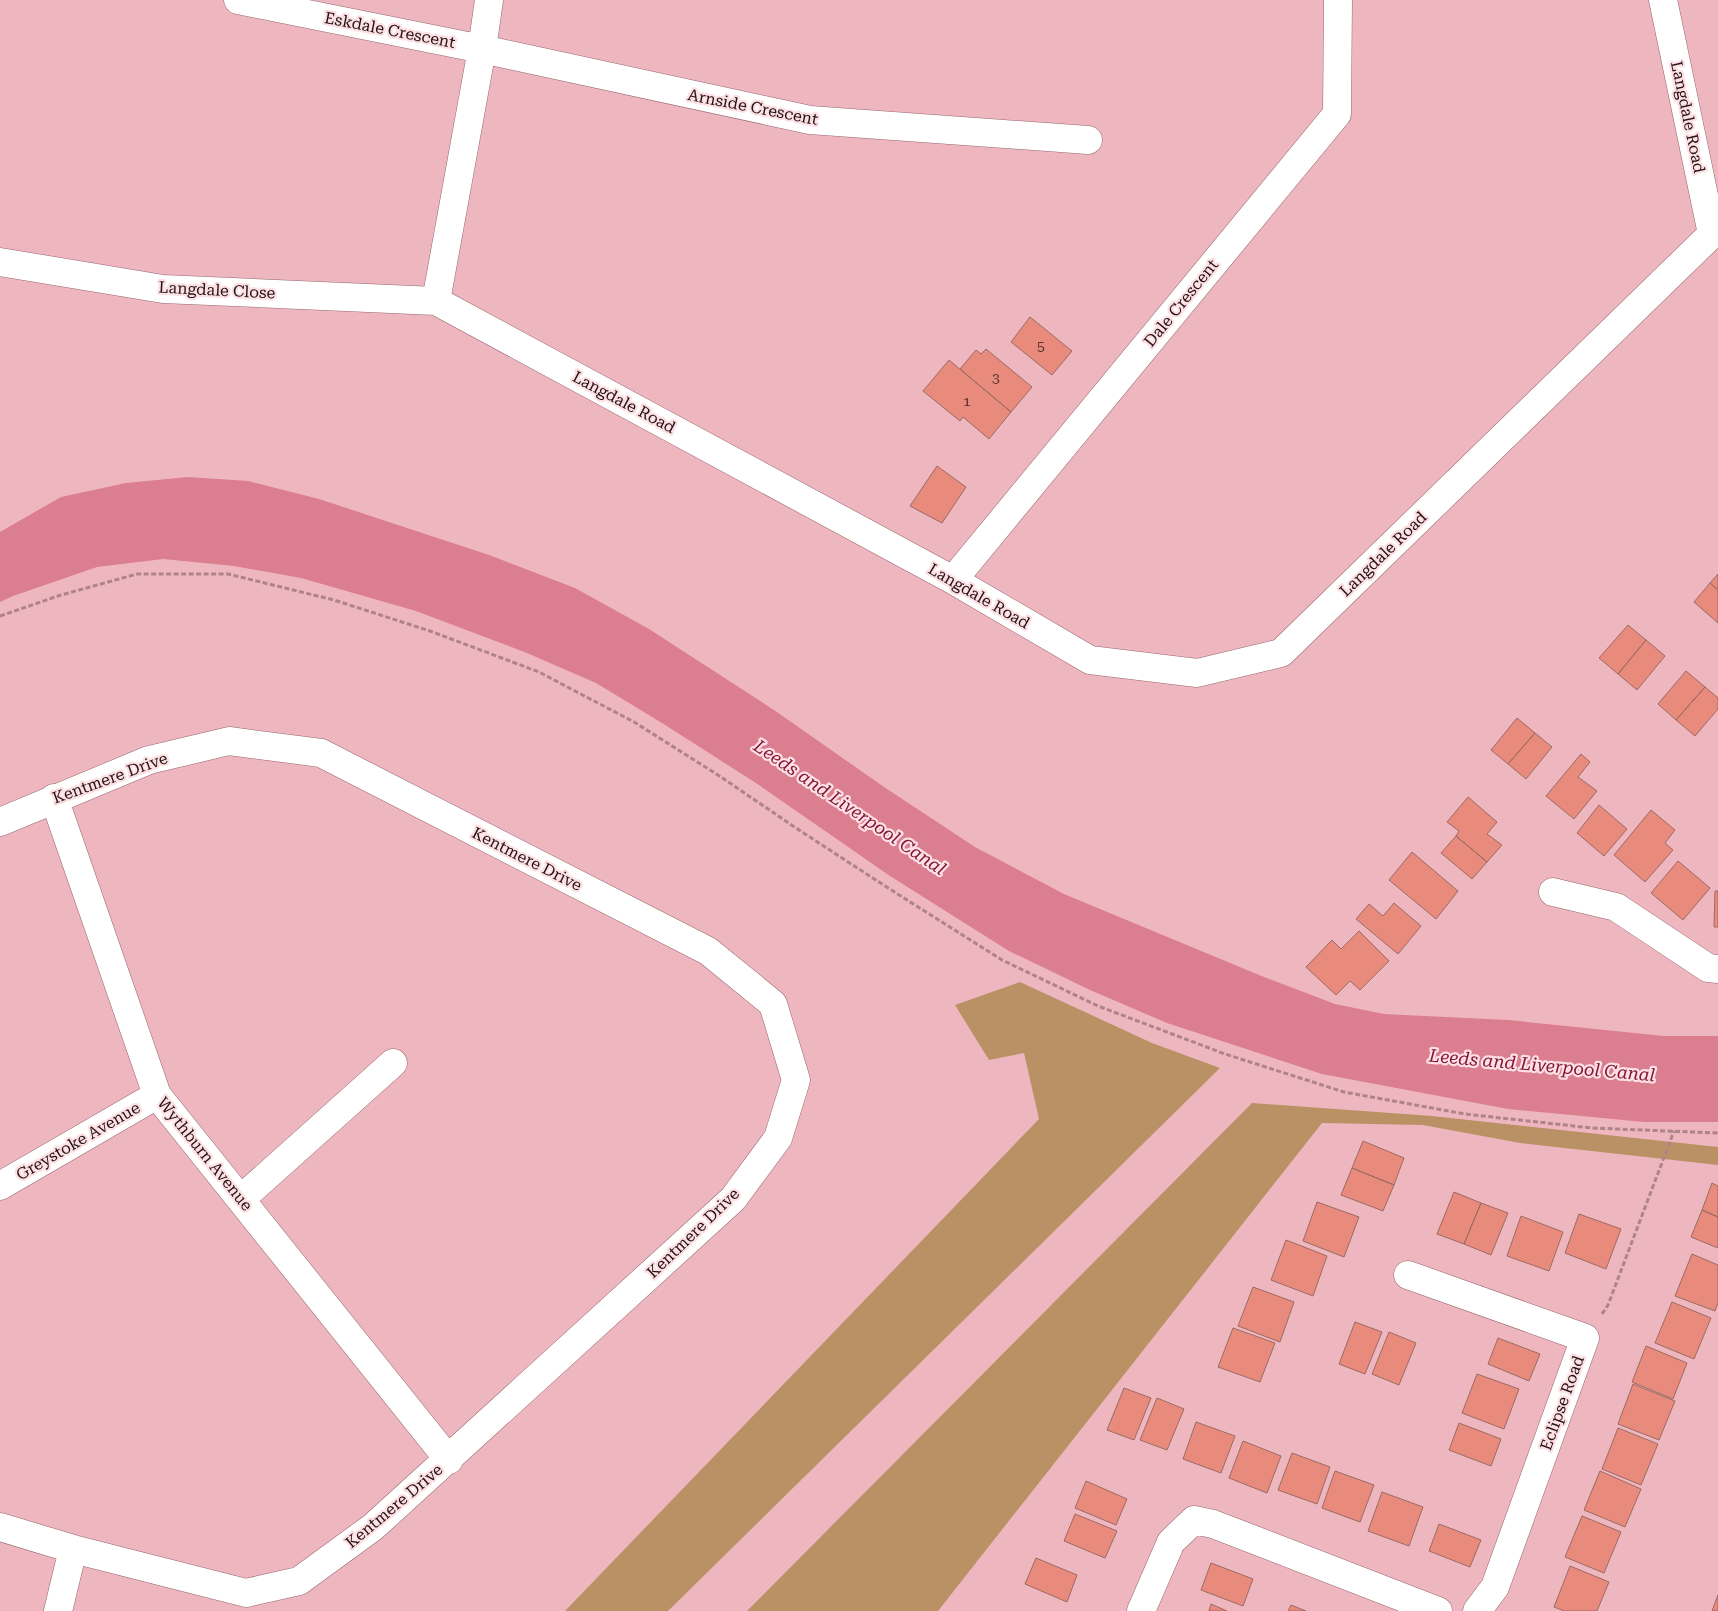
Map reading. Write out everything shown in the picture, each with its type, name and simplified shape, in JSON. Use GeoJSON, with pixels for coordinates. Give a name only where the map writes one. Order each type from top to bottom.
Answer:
{"type":"FeatureCollection","features":[{"type":"Feature","properties":{"kind":"street","name":"Eskdale Crescent"},"geometry":{"type":"LineString","coordinates":[[238,0],[482,49]]}},
{"type":"Feature","properties":{"kind":"street"},"geometry":{"type":"LineString","coordinates":[[436,301],[482,49],[489,0]]}},
{"type":"Feature","properties":{"kind":"street","name":"Dale Crescent"},"geometry":{"type":"LineString","coordinates":[[953,580],[1337,114],[1338,0]]}},
{"type":"Feature","properties":{"kind":"street","name":"Langdale Road"},"geometry":{"type":"LineString","coordinates":[[436,301],[953,580],[1090,660],[1196,673],[1281,653],[1715,231],[1663,0]]}},
{"type":"Feature","properties":{"kind":"street","name":"Arnside Crescent"},"geometry":{"type":"LineString","coordinates":[[482,49],[810,120],[1088,140]]}},
{"type":"Feature","properties":{"kind":"street","name":"Langdale Close"},"geometry":{"type":"LineString","coordinates":[[0,262],[163,289],[436,301]]}},
{"type":"Feature","properties":{"kind":"street","name":"Kentmere Drive"},"geometry":{"type":"LineString","coordinates":[[0,822],[149,760],[230,741],[321,753],[708,951],[773,1004],[796,1080],[778,1138],[733,1199],[449,1460],[373,1527],[299,1581],[246,1593],[73,1549],[0,1527]]}},
{"type":"Feature","properties":{"kind":"street","name":"Wythburn Avenue"},"geometry":{"type":"LineString","coordinates":[[54,798],[157,1095],[449,1460]]}},
{"type":"Feature","properties":{"kind":"street"},"geometry":{"type":"LineString","coordinates":[[1553,892],[1616,907],[1708,968],[1718,969]]}},
{"type":"Feature","properties":{"kind":"street"},"geometry":{"type":"LineString","coordinates":[[241,1199],[393,1063]]}},
{"type":"Feature","properties":{"kind":"street","name":"Greystoke Avenue"},"geometry":{"type":"LineString","coordinates":[[0,1186],[157,1095]]}},
{"type":"Feature","properties":{"kind":"street","name":"Eclipse Road"},"geometry":{"type":"LineString","coordinates":[[1408,1275],[1585,1338],[1495,1587],[1477,1611]]}},
{"type":"Feature","properties":{"kind":"street"},"geometry":{"type":"LineString","coordinates":[[1141,1611],[1171,1542],[1194,1520],[1213,1524],[1438,1611]]}},
{"type":"Feature","properties":{"kind":"street"},"geometry":{"type":"LineString","coordinates":[[58,1611],[73,1549]]}},
{"type":"Feature","properties":{"kind":"path"},"geometry":{"type":"LineString","coordinates":[[0,616],[61,595],[137,574],[228,574],[334,600],[430,631],[539,672],[626,717],[1002,960],[1098,1006],[1225,1054],[1344,1092],[1465,1114],[1592,1128],[1718,1133]]}},
{"type":"Feature","properties":{"kind":"path"},"geometry":{"type":"LineString","coordinates":[[1585,1338],[1608,1305],[1674,1131]]}},
{"type":"Feature","properties":{"kind":"shaded area"},"geometry":{"type":"Polygon","coordinates":[[[1020,982],[1152,1043],[1220,1068],[668,1611],[565,1611],[1039,1119],[1024,1053],[989,1060],[955,1005],[1020,982]]]}},
{"type":"Feature","properties":{"kind":"shaded area"},"geometry":{"type":"Polygon","coordinates":[[[1252,1103],[1432,1116],[1718,1147],[1718,1165],[1520,1143],[1423,1125],[1322,1123],[938,1611],[747,1611],[1252,1103]]]}},
{"type":"Feature","properties":{"kind":"water","name":"Leeds and Liverpool Canal"},"geometry":{"type":"Polygon","coordinates":[[[188,477],[248,481],[319,499],[489,555],[575,588],[649,629],[774,710],[884,787],[975,847],[1064,894],[1259,975],[1335,1004],[1384,1014],[1508,1020],[1664,1036],[1718,1036],[1718,1122],[1644,1122],[1508,1109],[1322,1074],[1167,1023],[1090,990],[1009,951],[890,876],[756,783],[596,683],[527,653],[416,611],[301,578],[234,566],[163,559],[97,567],[0,602],[0,532],[61,497],[126,483],[188,477]]]}},
{"type":"Feature","properties":{"kind":"building"},"geometry":{"type":"Polygon","coordinates":[[[1030,317],[1072,351],[1052,375],[1011,342],[1030,317]]]}},
{"type":"Feature","properties":{"kind":"building"},"geometry":{"type":"Polygon","coordinates":[[[986,349],[1032,387],[1011,412],[960,369],[976,350],[981,354],[986,349]]]}},
{"type":"Feature","properties":{"kind":"building"},"geometry":{"type":"Polygon","coordinates":[[[949,360],[1011,412],[989,439],[963,417],[960,421],[923,391],[949,360]]]}},
{"type":"Feature","properties":{"kind":"building"},"geometry":{"type":"Polygon","coordinates":[[[937,466],[966,487],[942,523],[910,506],[937,466]]]}},
{"type":"Feature","properties":{"kind":"building"},"geometry":{"type":"Polygon","coordinates":[[[1718,574],[1718,590],[1710,583],[1718,574]]]}},
{"type":"Feature","properties":{"kind":"building"},"geometry":{"type":"Polygon","coordinates":[[[1710,583],[1718,590],[1718,623],[1694,602],[1710,583]]]}},
{"type":"Feature","properties":{"kind":"building"},"geometry":{"type":"Polygon","coordinates":[[[1628,625],[1646,640],[1618,674],[1599,658],[1628,625]]]}},
{"type":"Feature","properties":{"kind":"building"},"geometry":{"type":"Polygon","coordinates":[[[1646,640],[1665,656],[1637,690],[1618,674],[1646,640]]]}},
{"type":"Feature","properties":{"kind":"building"},"geometry":{"type":"Polygon","coordinates":[[[1686,671],[1705,687],[1676,720],[1658,704],[1686,671]]]}},
{"type":"Feature","properties":{"kind":"building"},"geometry":{"type":"Polygon","coordinates":[[[1705,687],[1718,698],[1718,709],[1695,736],[1676,720],[1705,687]]]}},
{"type":"Feature","properties":{"kind":"building"},"geometry":{"type":"Polygon","coordinates":[[[1517,718],[1535,733],[1508,764],[1491,750],[1517,718]]]}},
{"type":"Feature","properties":{"kind":"building"},"geometry":{"type":"Polygon","coordinates":[[[1535,733],[1552,747],[1526,779],[1508,764],[1535,733]]]}},
{"type":"Feature","properties":{"kind":"building"},"geometry":{"type":"Polygon","coordinates":[[[1581,754],[1590,762],[1578,777],[1597,791],[1574,819],[1546,796],[1581,754]]]}},
{"type":"Feature","properties":{"kind":"building"},"geometry":{"type":"Polygon","coordinates":[[[1468,797],[1497,822],[1487,834],[1502,845],[1487,862],[1456,836],[1459,831],[1447,822],[1468,797]]]}},
{"type":"Feature","properties":{"kind":"building"},"geometry":{"type":"Polygon","coordinates":[[[1599,805],[1627,829],[1604,856],[1577,833],[1599,805]]]}},
{"type":"Feature","properties":{"kind":"building"},"geometry":{"type":"Polygon","coordinates":[[[1651,810],[1675,830],[1665,843],[1673,850],[1645,882],[1614,855],[1651,810]]]}},
{"type":"Feature","properties":{"kind":"building"},"geometry":{"type":"Polygon","coordinates":[[[1456,836],[1487,862],[1472,879],[1441,853],[1456,836]]]}},
{"type":"Feature","properties":{"kind":"building"},"geometry":{"type":"Polygon","coordinates":[[[1412,852],[1458,891],[1436,919],[1389,880],[1412,852]]]}},
{"type":"Feature","properties":{"kind":"building"},"geometry":{"type":"Polygon","coordinates":[[[1678,861],[1710,888],[1683,920],[1651,893],[1678,861]]]}},
{"type":"Feature","properties":{"kind":"building"},"geometry":{"type":"Polygon","coordinates":[[[1715,891],[1718,891],[1718,927],[1714,927],[1715,891]]]}},
{"type":"Feature","properties":{"kind":"building"},"geometry":{"type":"Polygon","coordinates":[[[1394,903],[1421,926],[1398,954],[1356,919],[1369,904],[1383,916],[1394,903]]]}},
{"type":"Feature","properties":{"kind":"building"},"geometry":{"type":"Polygon","coordinates":[[[1359,931],[1389,961],[1360,990],[1350,981],[1336,995],[1306,967],[1332,940],[1341,949],[1359,931]]]}},
{"type":"Feature","properties":{"kind":"building"},"geometry":{"type":"Polygon","coordinates":[[[1363,1141],[1404,1158],[1394,1185],[1352,1168],[1363,1141]]]}},
{"type":"Feature","properties":{"kind":"building"},"geometry":{"type":"Polygon","coordinates":[[[1352,1168],[1394,1185],[1383,1211],[1341,1195],[1352,1168]]]}},
{"type":"Feature","properties":{"kind":"building"},"geometry":{"type":"Polygon","coordinates":[[[1712,1183],[1718,1186],[1718,1217],[1702,1210],[1712,1183]]]}},
{"type":"Feature","properties":{"kind":"building"},"geometry":{"type":"Polygon","coordinates":[[[1454,1192],[1481,1203],[1464,1244],[1437,1234],[1454,1192]]]}},
{"type":"Feature","properties":{"kind":"building"},"geometry":{"type":"Polygon","coordinates":[[[1317,1202],[1359,1217],[1344,1257],[1303,1241],[1317,1202]]]}},
{"type":"Feature","properties":{"kind":"building"},"geometry":{"type":"Polygon","coordinates":[[[1481,1203],[1508,1213],[1491,1255],[1464,1244],[1481,1203]]]}},
{"type":"Feature","properties":{"kind":"building"},"geometry":{"type":"Polygon","coordinates":[[[1702,1210],[1718,1217],[1718,1248],[1691,1237],[1702,1210]]]}},
{"type":"Feature","properties":{"kind":"building"},"geometry":{"type":"Polygon","coordinates":[[[1579,1214],[1621,1229],[1606,1269],[1565,1253],[1579,1214]]]}},
{"type":"Feature","properties":{"kind":"building"},"geometry":{"type":"Polygon","coordinates":[[[1521,1216],[1563,1232],[1549,1271],[1507,1256],[1521,1216]]]}},
{"type":"Feature","properties":{"kind":"building"},"geometry":{"type":"Polygon","coordinates":[[[1286,1240],[1327,1256],[1313,1296],[1271,1280],[1286,1240]]]}},
{"type":"Feature","properties":{"kind":"building"},"geometry":{"type":"Polygon","coordinates":[[[1692,1254],[1718,1265],[1718,1303],[1715,1311],[1675,1296],[1692,1254]]]}},
{"type":"Feature","properties":{"kind":"building"},"geometry":{"type":"Polygon","coordinates":[[[1253,1287],[1294,1302],[1280,1342],[1238,1326],[1253,1287]]]}},
{"type":"Feature","properties":{"kind":"building"},"geometry":{"type":"Polygon","coordinates":[[[1672,1302],[1711,1318],[1694,1359],[1655,1343],[1672,1302]]]}},
{"type":"Feature","properties":{"kind":"building"},"geometry":{"type":"Polygon","coordinates":[[[1355,1322],[1382,1332],[1365,1374],[1339,1364],[1355,1322]]]}},
{"type":"Feature","properties":{"kind":"building"},"geometry":{"type":"Polygon","coordinates":[[[1233,1328],[1275,1343],[1260,1382],[1218,1367],[1233,1328]]]}},
{"type":"Feature","properties":{"kind":"building"},"geometry":{"type":"Polygon","coordinates":[[[1389,1332],[1416,1343],[1399,1385],[1372,1374],[1389,1332]]]}},
{"type":"Feature","properties":{"kind":"building"},"geometry":{"type":"Polygon","coordinates":[[[1498,1338],[1540,1354],[1529,1381],[1488,1364],[1498,1338]]]}},
{"type":"Feature","properties":{"kind":"building"},"geometry":{"type":"Polygon","coordinates":[[[1646,1346],[1687,1363],[1673,1399],[1632,1382],[1646,1346]]]}},
{"type":"Feature","properties":{"kind":"building"},"geometry":{"type":"Polygon","coordinates":[[[1477,1374],[1519,1389],[1504,1429],[1462,1413],[1477,1374]]]}},
{"type":"Feature","properties":{"kind":"building"},"geometry":{"type":"Polygon","coordinates":[[[1633,1384],[1675,1401],[1659,1440],[1618,1424],[1633,1384]]]}},
{"type":"Feature","properties":{"kind":"building"},"geometry":{"type":"Polygon","coordinates":[[[1124,1388],[1151,1398],[1134,1440],[1107,1430],[1124,1388]]]}},
{"type":"Feature","properties":{"kind":"building"},"geometry":{"type":"Polygon","coordinates":[[[1157,1398],[1184,1409],[1167,1450],[1140,1440],[1157,1398]]]}},
{"type":"Feature","properties":{"kind":"building"},"geometry":{"type":"Polygon","coordinates":[[[1196,1422],[1235,1436],[1221,1473],[1183,1459],[1196,1422]]]}},
{"type":"Feature","properties":{"kind":"building"},"geometry":{"type":"Polygon","coordinates":[[[1459,1423],[1501,1439],[1491,1466],[1449,1450],[1459,1423]]]}},
{"type":"Feature","properties":{"kind":"building"},"geometry":{"type":"Polygon","coordinates":[[[1618,1428],[1658,1444],[1641,1485],[1602,1469],[1618,1428]]]}},
{"type":"Feature","properties":{"kind":"building"},"geometry":{"type":"Polygon","coordinates":[[[1243,1441],[1281,1456],[1267,1493],[1229,1478],[1243,1441]]]}},
{"type":"Feature","properties":{"kind":"building"},"geometry":{"type":"Polygon","coordinates":[[[1292,1453],[1330,1467],[1317,1504],[1278,1490],[1292,1453]]]}},
{"type":"Feature","properties":{"kind":"building"},"geometry":{"type":"Polygon","coordinates":[[[1335,1471],[1374,1485],[1360,1522],[1322,1508],[1335,1471]]]}},
{"type":"Feature","properties":{"kind":"building"},"geometry":{"type":"Polygon","coordinates":[[[1600,1471],[1641,1489],[1625,1527],[1584,1510],[1600,1471]]]}},
{"type":"Feature","properties":{"kind":"building"},"geometry":{"type":"Polygon","coordinates":[[[1086,1481],[1127,1499],[1116,1525],[1075,1508],[1086,1481]]]}},
{"type":"Feature","properties":{"kind":"building"},"geometry":{"type":"Polygon","coordinates":[[[1382,1492],[1423,1507],[1409,1546],[1368,1531],[1382,1492]]]}},
{"type":"Feature","properties":{"kind":"building"},"geometry":{"type":"Polygon","coordinates":[[[1075,1514],[1117,1531],[1105,1558],[1064,1541],[1075,1514]]]}},
{"type":"Feature","properties":{"kind":"building"},"geometry":{"type":"Polygon","coordinates":[[[1582,1516],[1621,1532],[1604,1573],[1565,1557],[1582,1516]]]}},
{"type":"Feature","properties":{"kind":"building"},"geometry":{"type":"Polygon","coordinates":[[[1439,1524],[1481,1540],[1470,1567],[1429,1551],[1439,1524]]]}},
{"type":"Feature","properties":{"kind":"building"},"geometry":{"type":"Polygon","coordinates":[[[1036,1558],[1077,1575],[1067,1602],[1025,1584],[1036,1558]]]}},
{"type":"Feature","properties":{"kind":"building"},"geometry":{"type":"Polygon","coordinates":[[[1211,1563],[1253,1579],[1243,1606],[1201,1590],[1211,1563]]]}},
{"type":"Feature","properties":{"kind":"building"},"geometry":{"type":"Polygon","coordinates":[[[1570,1566],[1609,1582],[1597,1611],[1564,1611],[1554,1607],[1570,1566]]]}},
{"type":"Feature","properties":{"kind":"building"},"geometry":{"type":"Polygon","coordinates":[[[1718,1595],[1718,1611],[1712,1611],[1718,1595]]]}},
{"type":"Feature","properties":{"kind":"building"},"geometry":{"type":"Polygon","coordinates":[[[1211,1604],[1227,1611],[1209,1611],[1211,1604]]]}},
{"type":"Feature","properties":{"kind":"building"},"geometry":{"type":"Polygon","coordinates":[[[1291,1605],[1306,1611],[1288,1611],[1291,1605]]]}}]}
